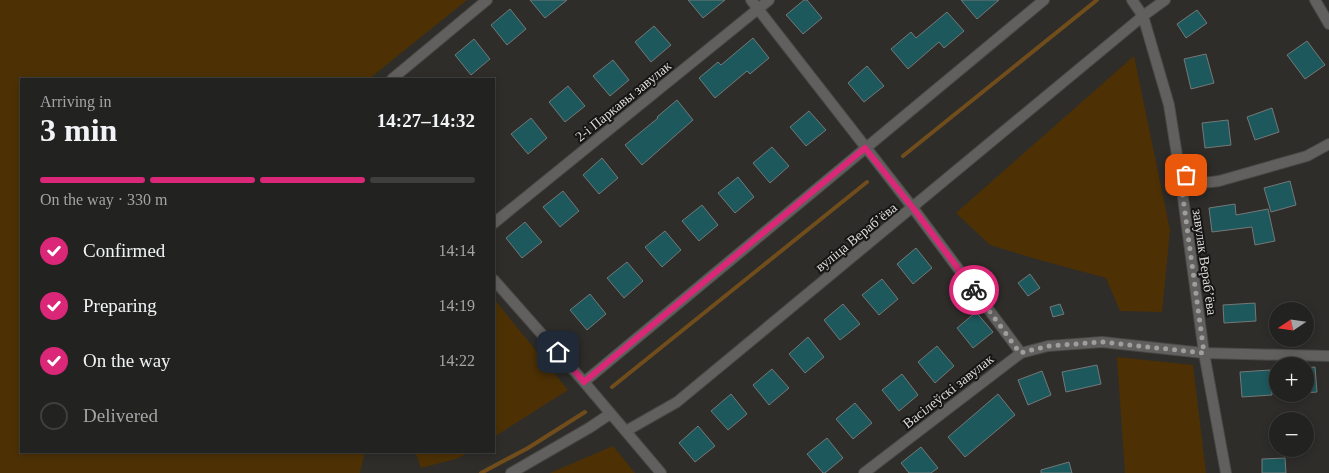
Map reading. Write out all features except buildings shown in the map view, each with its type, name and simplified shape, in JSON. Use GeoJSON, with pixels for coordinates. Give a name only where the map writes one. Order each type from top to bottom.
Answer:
{"type":"FeatureCollection","features":[{"type":"Feature","properties":{"kind":"street"},"geometry":{"type":"LineString","coordinates":[[393,78],[487,0]]}},
{"type":"Feature","properties":{"kind":"street"},"geometry":{"type":"LineString","coordinates":[[751,0],[913,208],[1020,353]]}},
{"type":"Feature","properties":{"kind":"street","name":"2-і Паркавы завулак"},"geometry":{"type":"LineString","coordinates":[[495,222],[770,0]]}},
{"type":"Feature","properties":{"kind":"street"},"geometry":{"type":"LineString","coordinates":[[584,382],[1044,0]]}},
{"type":"Feature","properties":{"kind":"street","name":"завулак Верабʼёва"},"geometry":{"type":"LineString","coordinates":[[1132,0],[1143,16],[1168,105],[1179,168],[1204,353],[1226,473]]}},
{"type":"Feature","properties":{"kind":"street","name":"вуліца Верабʼёва"},"geometry":{"type":"LineString","coordinates":[[626,431],[677,402],[1143,16],[1166,0]]}},
{"type":"Feature","properties":{"kind":"street"},"geometry":{"type":"LineString","coordinates":[[1315,0],[1329,24]]}},
{"type":"Feature","properties":{"kind":"street"},"geometry":{"type":"LineString","coordinates":[[1179,168],[1193,181],[1204,183],[1219,181],[1307,156],[1329,144]]}},
{"type":"Feature","properties":{"kind":"street"},"geometry":{"type":"LineString","coordinates":[[495,281],[661,473]]}},
{"type":"Feature","properties":{"kind":"street","name":"Васілеўскі завулак"},"geometry":{"type":"LineString","coordinates":[[864,473],[1020,353],[1048,346],[1102,342],[1204,353],[1329,356]]}},
{"type":"Feature","properties":{"kind":"street"},"geometry":{"type":"LineString","coordinates":[[511,473],[610,414]]}},
{"type":"Feature","properties":{"kind":"shaded area"},"geometry":{"type":"Polygon","coordinates":[[[0,0],[467,0],[370,78],[20,78],[20,453],[365,453],[360,473],[0,473],[0,0]]]}},
{"type":"Feature","properties":{"kind":"shaded area"},"geometry":{"type":"Polygon","coordinates":[[[1134,56],[1170,230],[1162,312],[1120,311],[1106,278],[990,245],[956,213],[1134,56]]]}},
{"type":"Feature","properties":{"kind":"shaded area"},"geometry":{"type":"Polygon","coordinates":[[[495,300],[568,390],[495,436],[495,300]]]}},
{"type":"Feature","properties":{"kind":"shaded area"},"geometry":{"type":"Polygon","coordinates":[[[1117,357],[1193,365],[1206,473],[1125,473],[1117,357]]]}},
{"type":"Feature","properties":{"kind":"shaded area"},"geometry":{"type":"Polygon","coordinates":[[[613,446],[635,473],[550,473],[613,446]]]}},
{"type":"Feature","properties":{"kind":"shaded area"},"geometry":{"type":"Polygon","coordinates":[[[467,453],[459,458],[421,468],[416,454],[467,453]]]}},
{"type":"Feature","properties":{"kind":"waterway"},"geometry":{"type":"LineString","coordinates":[[903,156],[1097,0]]}},
{"type":"Feature","properties":{"kind":"waterway"},"geometry":{"type":"LineString","coordinates":[[612,387],[867,182]]}},
{"type":"Feature","properties":{"kind":"waterway"},"geometry":{"type":"LineString","coordinates":[[481,473],[528,448],[585,412]]}},
{"type":"Feature","properties":{"kind":"way so far"},"geometry":{"type":"LineString","coordinates":[[974,290],[1020,353],[1048,346],[1102,342],[1204,353],[1179,168],[1186,175]]}},
{"type":"Feature","properties":{"kind":"route"},"geometry":{"type":"LineString","coordinates":[[558,352],[584,382],[865,148],[913,208],[974,290]]}}]}
